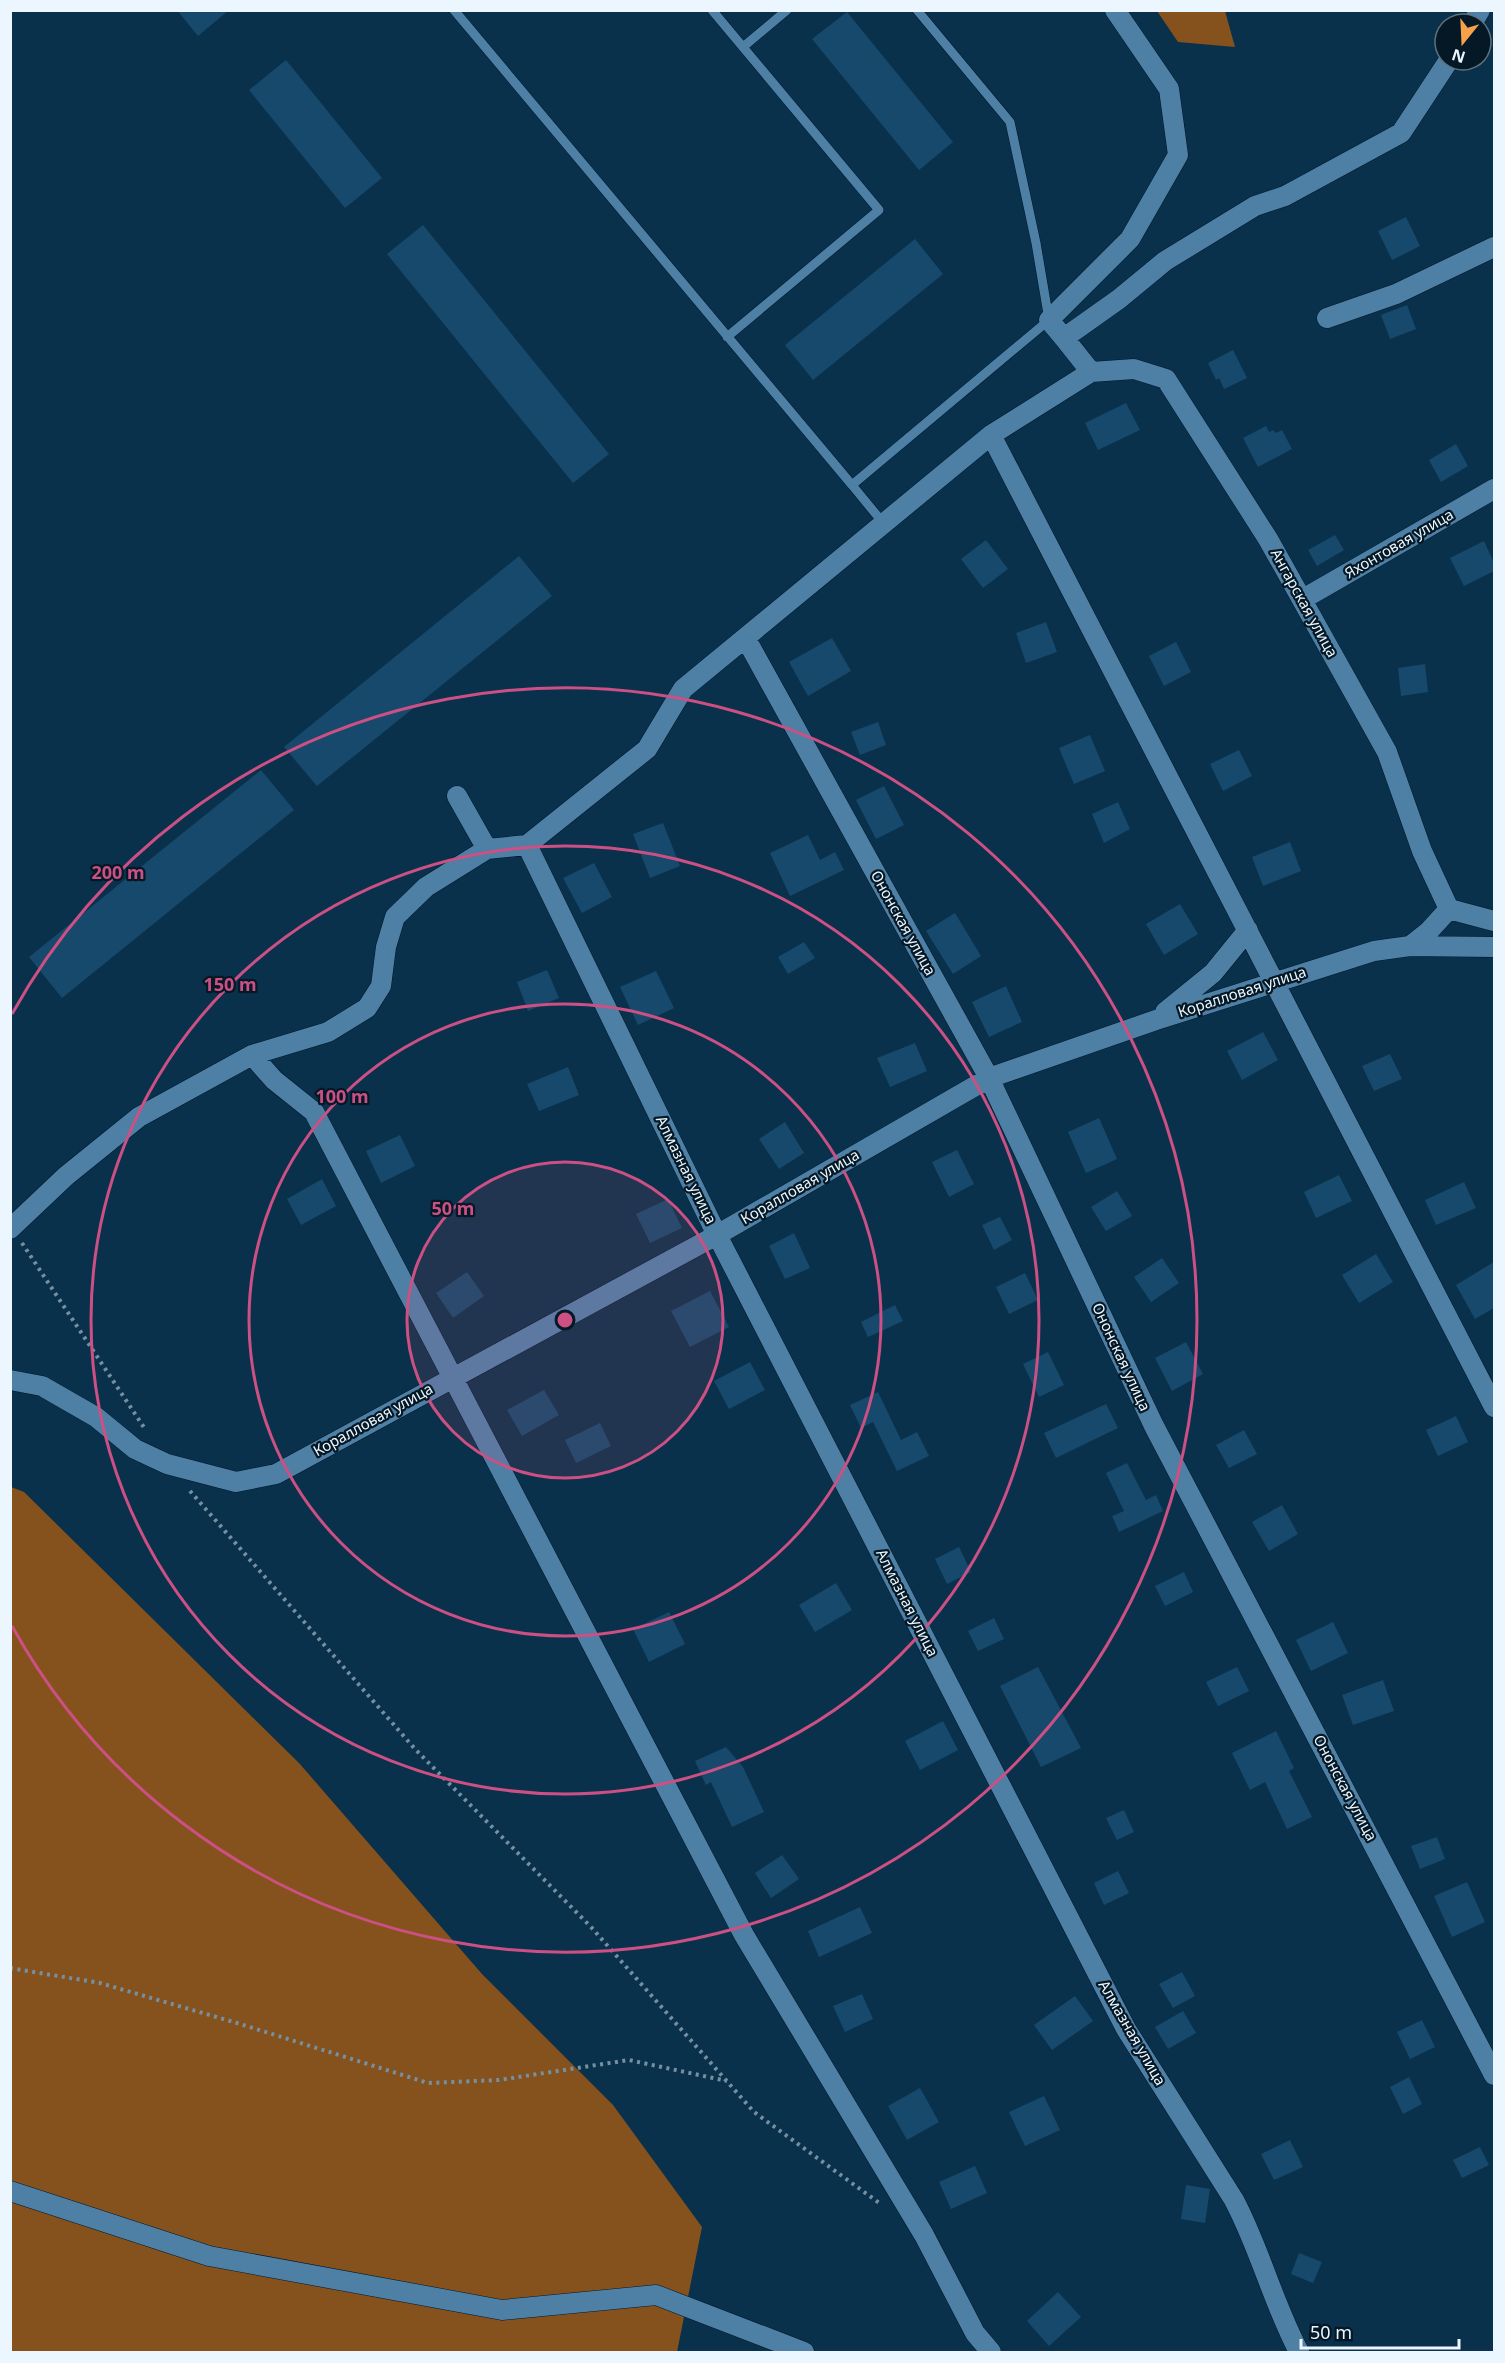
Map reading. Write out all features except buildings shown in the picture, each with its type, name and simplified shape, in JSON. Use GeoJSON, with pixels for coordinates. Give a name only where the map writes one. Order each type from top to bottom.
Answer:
{"type":"FeatureCollection","features":[{"type":"Feature","properties":{"kind":"street"},"geometry":{"type":"LineString","coordinates":[[11,1228],[66,1176],[140,1116],[252,1054],[328,1032],[367,1008],[381,986],[386,947],[395,917],[426,887],[487,849],[527,845],[647,749],[683,689],[991,435],[1091,372],[1049,320],[1130,239],[1178,155],[1169,89],[1115,10]]}},
{"type":"Feature","properties":{"kind":"street"},"geometry":{"type":"LineString","coordinates":[[1064,338],[1119,299],[1165,261],[1255,206],[1285,196],[1401,133],[1441,72]]}},
{"type":"Feature","properties":{"kind":"street"},"geometry":{"type":"LineString","coordinates":[[1327,318],[1396,294],[1494,247]]}},
{"type":"Feature","properties":{"kind":"street","name":"Ангарская улица"},"geometry":{"type":"LineString","coordinates":[[1091,372],[1134,369],[1166,379],[1268,539],[1387,752],[1422,851],[1449,909]]}},
{"type":"Feature","properties":{"kind":"street"},"geometry":{"type":"LineString","coordinates":[[991,435],[1494,1407]]}},
{"type":"Feature","properties":{"kind":"street","name":"Яхонтовая улица"},"geometry":{"type":"LineString","coordinates":[[1302,598],[1494,489]]}},
{"type":"Feature","properties":{"kind":"street","name":"Ононская улица"},"geometry":{"type":"LineString","coordinates":[[746,639],[989,1078],[1154,1426],[1494,2075]]}},
{"type":"Feature","properties":{"kind":"street"},"geometry":{"type":"LineString","coordinates":[[457,796],[487,849]]}},
{"type":"Feature","properties":{"kind":"street","name":"Алмазная улица"},"geometry":{"type":"LineString","coordinates":[[527,845],[717,1235],[1126,2029],[1246,2222],[1276,2303],[1299,2352]]}},
{"type":"Feature","properties":{"kind":"street"},"geometry":{"type":"LineString","coordinates":[[1410,946],[1429,931],[1449,909],[1494,921]]}},
{"type":"Feature","properties":{"kind":"street"},"geometry":{"type":"LineString","coordinates":[[1156,1020],[1213,973],[1248,930]]}},
{"type":"Feature","properties":{"kind":"street","name":"Коралловая улица"},"geometry":{"type":"LineString","coordinates":[[10,1380],[42,1386],[96,1417],[135,1449],[167,1464],[236,1482],[276,1474],[717,1235],[989,1078],[1274,981],[1374,951],[1410,946],[1494,947]]}},
{"type":"Feature","properties":{"kind":"street"},"geometry":{"type":"LineString","coordinates":[[252,1054],[274,1080],[314,1112],[744,1935],[924,2235],[975,2333],[991,2352]]}},
{"type":"Feature","properties":{"kind":"street"},"geometry":{"type":"LineString","coordinates":[[10,2191],[209,2256],[502,2310],[656,2295],[804,2352]]}},
{"type":"Feature","properties":{"kind":"lane"},"geometry":{"type":"LineString","coordinates":[[454,10],[884,524]]}},
{"type":"Feature","properties":{"kind":"lane"},"geometry":{"type":"LineString","coordinates":[[712,10],[879,210],[728,337]]}},
{"type":"Feature","properties":{"kind":"lane"},"geometry":{"type":"LineString","coordinates":[[743,48],[787,10]]}},
{"type":"Feature","properties":{"kind":"lane"},"geometry":{"type":"LineString","coordinates":[[852,485],[1049,320],[1036,243],[1010,122],[917,10]]}},
{"type":"Feature","properties":{"kind":"path"},"geometry":{"type":"LineString","coordinates":[[11,1228],[147,1434]]}},
{"type":"Feature","properties":{"kind":"path"},"geometry":{"type":"LineString","coordinates":[[190,1490],[415,1749],[591,1927],[754,2112],[886,2208]]}},
{"type":"Feature","properties":{"kind":"path"},"geometry":{"type":"LineString","coordinates":[[10,1968],[100,1983],[428,2083],[499,2080],[629,2060],[728,2081]]}},
{"type":"Feature","properties":{"kind":"shaded area"},"geometry":{"type":"Polygon","coordinates":[[[1157,11],[1225,11],[1235,47],[1178,42],[1157,11]]]}},
{"type":"Feature","properties":{"kind":"shaded area"},"geometry":{"type":"Polygon","coordinates":[[[11,1487],[24,1492],[299,1763],[482,1974],[613,2105],[702,2227],[677,2352],[11,2352],[11,1487]]]}}]}
